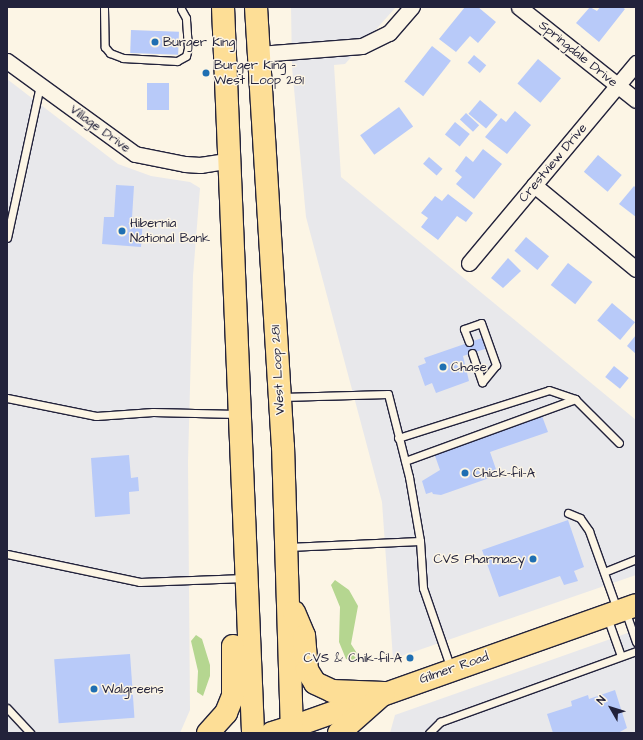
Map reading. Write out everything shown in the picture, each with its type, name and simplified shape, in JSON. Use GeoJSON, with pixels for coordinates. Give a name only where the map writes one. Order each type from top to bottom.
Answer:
{"type":"FeatureCollection","features":[{"type":"Feature","properties":{"kind":"main road"},"geometry":{"type":"LineString","coordinates":[[253,733],[223,10],[256,11]]}},
{"type":"Feature","properties":{"kind":"main road","name":"West Loop 281"},"geometry":{"type":"LineString","coordinates":[[256,11],[280,397],[287,595],[285,731]]}},
{"type":"Feature","properties":{"kind":"main road"},"geometry":{"type":"LineString","coordinates":[[230,160],[265,159]]}},
{"type":"Feature","properties":{"kind":"main road"},"geometry":{"type":"LineString","coordinates":[[208,733],[226,713],[233,696],[232,626],[246,580]]}},
{"type":"Feature","properties":{"kind":"main road"},"geometry":{"type":"LineString","coordinates":[[287,595],[304,636],[306,665],[315,683],[332,692],[384,693]]}},
{"type":"Feature","properties":{"kind":"main road","name":"Gilmer Road"},"geometry":{"type":"LineString","coordinates":[[285,731],[384,693],[621,610]]}},
{"type":"Feature","properties":{"kind":"main road"},"geometry":{"type":"LineString","coordinates":[[339,733],[384,693]]}},
{"type":"Feature","properties":{"kind":"street"},"geometry":{"type":"LineString","coordinates":[[259,54],[362,46],[389,33],[412,7]]}},
{"type":"Feature","properties":{"kind":"street","name":"Springdale Drive"},"geometry":{"type":"LineString","coordinates":[[519,7],[636,100]]}},
{"type":"Feature","properties":{"kind":"street","name":"Village Drive"},"geometry":{"type":"LineString","coordinates":[[7,61],[135,154],[185,164],[230,160]]}},
{"type":"Feature","properties":{"kind":"street","name":"Crestview Drive"},"geometry":{"type":"LineString","coordinates":[[469,263],[636,63]]}},
{"type":"Feature","properties":{"kind":"street"},"geometry":{"type":"LineString","coordinates":[[534,185],[636,269]]}},
{"type":"Feature","properties":{"kind":"lane"},"geometry":{"type":"LineString","coordinates":[[104,8],[105,47],[110,53],[123,58],[178,61],[186,56],[188,48],[186,18],[181,10]]}},
{"type":"Feature","properties":{"kind":"lane"},"geometry":{"type":"LineString","coordinates":[[7,238],[40,85]]}},
{"type":"Feature","properties":{"kind":"lane"},"geometry":{"type":"LineString","coordinates":[[469,342],[464,329],[481,323],[496,365],[482,382],[472,353]]}},
{"type":"Feature","properties":{"kind":"lane"},"geometry":{"type":"LineString","coordinates":[[398,438],[544,391],[563,393],[574,399],[619,443]]}},
{"type":"Feature","properties":{"kind":"lane"},"geometry":{"type":"LineString","coordinates":[[280,397],[388,394],[404,461],[420,541],[423,588],[451,670]]}},
{"type":"Feature","properties":{"kind":"lane"},"geometry":{"type":"LineString","coordinates":[[7,398],[96,416],[153,412],[239,414]]}},
{"type":"Feature","properties":{"kind":"lane"},"geometry":{"type":"LineString","coordinates":[[404,461],[574,399]]}},
{"type":"Feature","properties":{"kind":"lane"},"geometry":{"type":"LineString","coordinates":[[568,513],[576,515],[586,525],[604,572],[636,642]]}},
{"type":"Feature","properties":{"kind":"lane"},"geometry":{"type":"LineString","coordinates":[[286,547],[420,541]]}},
{"type":"Feature","properties":{"kind":"lane"},"geometry":{"type":"LineString","coordinates":[[7,554],[140,582],[246,580]]}},
{"type":"Feature","properties":{"kind":"lane"},"geometry":{"type":"LineString","coordinates":[[604,572],[636,559]]}},
{"type":"Feature","properties":{"kind":"lane"},"geometry":{"type":"LineString","coordinates":[[621,610],[621,656]]}},
{"type":"Feature","properties":{"kind":"lane"},"geometry":{"type":"LineString","coordinates":[[429,733],[440,722],[636,651]]}},
{"type":"Feature","properties":{"kind":"lane"},"geometry":{"type":"LineString","coordinates":[[7,708],[30,733]]}},
{"type":"Feature","properties":{"kind":"shaded area"},"geometry":{"type":"Polygon","coordinates":[[[291,7],[396,7],[345,64],[334,65],[341,177],[636,420],[636,575],[393,659],[382,502],[306,217],[292,67],[291,7]]]}},
{"type":"Feature","properties":{"kind":"shaded area"},"geometry":{"type":"Polygon","coordinates":[[[7,79],[118,164],[151,176],[190,182],[200,188],[193,276],[188,462],[190,710],[180,733],[7,733],[7,79]]]}},
{"type":"Feature","properties":{"kind":"shaded area"},"geometry":{"type":"Polygon","coordinates":[[[636,630],[636,733],[390,733],[395,715],[636,630]]]}},
{"type":"Feature","properties":{"kind":"green space"},"geometry":{"type":"Polygon","coordinates":[[[335,580],[349,590],[358,606],[351,644],[358,655],[353,661],[346,659],[339,642],[340,607],[331,585],[335,580]]]}},
{"type":"Feature","properties":{"kind":"green space"},"geometry":{"type":"Polygon","coordinates":[[[196,635],[202,639],[210,665],[210,676],[203,696],[197,692],[198,671],[191,641],[196,635]]]}},
{"type":"Feature","properties":{"kind":"building"},"geometry":{"type":"Polygon","coordinates":[[[465,7],[478,7],[496,22],[478,43],[470,36],[456,52],[439,39],[465,7]]]}},
{"type":"Feature","properties":{"kind":"building"},"geometry":{"type":"Polygon","coordinates":[[[590,7],[597,11],[600,7],[622,7],[625,9],[599,42],[576,23],[590,7]]]}},
{"type":"Feature","properties":{"kind":"building","name":"Burger King"},"geometry":{"type":"Polygon","coordinates":[[[131,30],[179,32],[178,55],[130,53],[131,30]]]}},
{"type":"Feature","properties":{"kind":"building"},"geometry":{"type":"Polygon","coordinates":[[[432,46],[451,61],[423,96],[404,81],[432,46]]]}},
{"type":"Feature","properties":{"kind":"building"},"geometry":{"type":"Polygon","coordinates":[[[474,55],[486,65],[480,73],[468,63],[474,55]]]}},
{"type":"Feature","properties":{"kind":"building"},"geometry":{"type":"Polygon","coordinates":[[[538,59],[561,78],[540,103],[517,84],[538,59]]]}},
{"type":"Feature","properties":{"kind":"building"},"geometry":{"type":"Polygon","coordinates":[[[147,83],[169,83],[169,110],[147,110],[147,83]]]}},
{"type":"Feature","properties":{"kind":"building"},"geometry":{"type":"Polygon","coordinates":[[[480,100],[498,115],[486,129],[468,114],[480,100]]]}},
{"type":"Feature","properties":{"kind":"building"},"geometry":{"type":"Polygon","coordinates":[[[399,107],[413,126],[374,155],[360,135],[399,107]]]}},
{"type":"Feature","properties":{"kind":"building"},"geometry":{"type":"Polygon","coordinates":[[[515,111],[531,125],[507,154],[485,137],[501,118],[506,122],[515,111]]]}},
{"type":"Feature","properties":{"kind":"building"},"geometry":{"type":"Polygon","coordinates":[[[466,113],[479,125],[473,132],[460,120],[466,113]]]}},
{"type":"Feature","properties":{"kind":"building"},"geometry":{"type":"Polygon","coordinates":[[[455,122],[470,134],[460,146],[445,134],[455,122]]]}},
{"type":"Feature","properties":{"kind":"building"},"geometry":{"type":"Polygon","coordinates":[[[483,149],[502,164],[474,199],[456,184],[462,177],[455,171],[466,156],[473,162],[483,149]]]}},
{"type":"Feature","properties":{"kind":"building"},"geometry":{"type":"Polygon","coordinates":[[[598,155],[622,175],[608,192],[584,172],[598,155]]]}},
{"type":"Feature","properties":{"kind":"building"},"geometry":{"type":"Polygon","coordinates":[[[429,157],[443,169],[437,176],[423,164],[429,157]]]}},
{"type":"Feature","properties":{"kind":"building","name":"Hibernia National Bank"},"geometry":{"type":"Polygon","coordinates":[[[116,185],[134,186],[132,218],[143,219],[141,247],[102,244],[104,217],[114,217],[116,185]]]}},
{"type":"Feature","properties":{"kind":"building"},"geometry":{"type":"Polygon","coordinates":[[[634,186],[636,188],[636,217],[619,204],[634,186]]]}},
{"type":"Feature","properties":{"kind":"building"},"geometry":{"type":"Polygon","coordinates":[[[448,194],[473,213],[466,222],[457,216],[438,240],[421,227],[428,218],[421,213],[435,196],[442,201],[448,194]]]}},
{"type":"Feature","properties":{"kind":"building"},"geometry":{"type":"Polygon","coordinates":[[[526,237],[549,256],[537,270],[514,251],[526,237]]]}},
{"type":"Feature","properties":{"kind":"building"},"geometry":{"type":"Polygon","coordinates":[[[508,258],[521,271],[503,288],[491,278],[508,258]]]}},
{"type":"Feature","properties":{"kind":"building"},"geometry":{"type":"Polygon","coordinates":[[[568,263],[592,282],[575,304],[551,285],[568,263]]]}},
{"type":"Feature","properties":{"kind":"building"},"geometry":{"type":"Polygon","coordinates":[[[612,303],[635,322],[620,340],[597,321],[612,303]]]}},
{"type":"Feature","properties":{"kind":"building"},"geometry":{"type":"Polygon","coordinates":[[[636,335],[636,354],[627,346],[636,335]]]}},
{"type":"Feature","properties":{"kind":"building","name":"Chase"},"geometry":{"type":"Polygon","coordinates":[[[482,338],[485,349],[463,356],[469,381],[436,393],[432,383],[425,386],[418,366],[426,363],[424,358],[482,338]]]}},
{"type":"Feature","properties":{"kind":"building"},"geometry":{"type":"Polygon","coordinates":[[[614,366],[629,378],[620,389],[605,377],[614,366]]]}},
{"type":"Feature","properties":{"kind":"building"},"geometry":{"type":"Polygon","coordinates":[[[542,416],[548,432],[490,452],[498,475],[441,495],[433,494],[432,492],[426,494],[422,481],[440,470],[434,453],[542,416]]]}},
{"type":"Feature","properties":{"kind":"building"},"geometry":{"type":"Polygon","coordinates":[[[129,455],[131,478],[138,477],[139,491],[129,492],[130,514],[95,517],[91,458],[129,455]]]}},
{"type":"Feature","properties":{"kind":"building","name":"CVS Pharmacy"},"geometry":{"type":"Polygon","coordinates":[[[568,520],[584,567],[574,571],[578,581],[564,585],[560,576],[499,597],[482,550],[568,520]]]}},
{"type":"Feature","properties":{"kind":"building","name":"Walgreens"},"geometry":{"type":"Polygon","coordinates":[[[130,654],[134,718],[59,723],[54,659],[130,654]]]}},
{"type":"Feature","properties":{"kind":"building"},"geometry":{"type":"Polygon","coordinates":[[[615,690],[627,728],[618,733],[553,733],[547,714],[572,706],[571,701],[588,695],[589,699],[615,690]]]}},
{"type":"Feature","properties":{"kind":"place","name":"Burger King"},"geometry":{"type":"Point","coordinates":[155,42]}},
{"type":"Feature","properties":{"kind":"place","name":"Burger King - West Loop 281"},"geometry":{"type":"Point","coordinates":[206,73]}},
{"type":"Feature","properties":{"kind":"place","name":"Hibernia National Bank"},"geometry":{"type":"Point","coordinates":[122,231]}},
{"type":"Feature","properties":{"kind":"place","name":"Chase"},"geometry":{"type":"Point","coordinates":[443,367]}},
{"type":"Feature","properties":{"kind":"place","name":"Chick-fil-A"},"geometry":{"type":"Point","coordinates":[465,473]}},
{"type":"Feature","properties":{"kind":"place","name":"CVS Pharmacy"},"geometry":{"type":"Point","coordinates":[533,559]}},
{"type":"Feature","properties":{"kind":"place","name":"CVS & Chik-fil-A"},"geometry":{"type":"Point","coordinates":[410,658]}},
{"type":"Feature","properties":{"kind":"place","name":"Walgreens"},"geometry":{"type":"Point","coordinates":[94,689]}}]}
